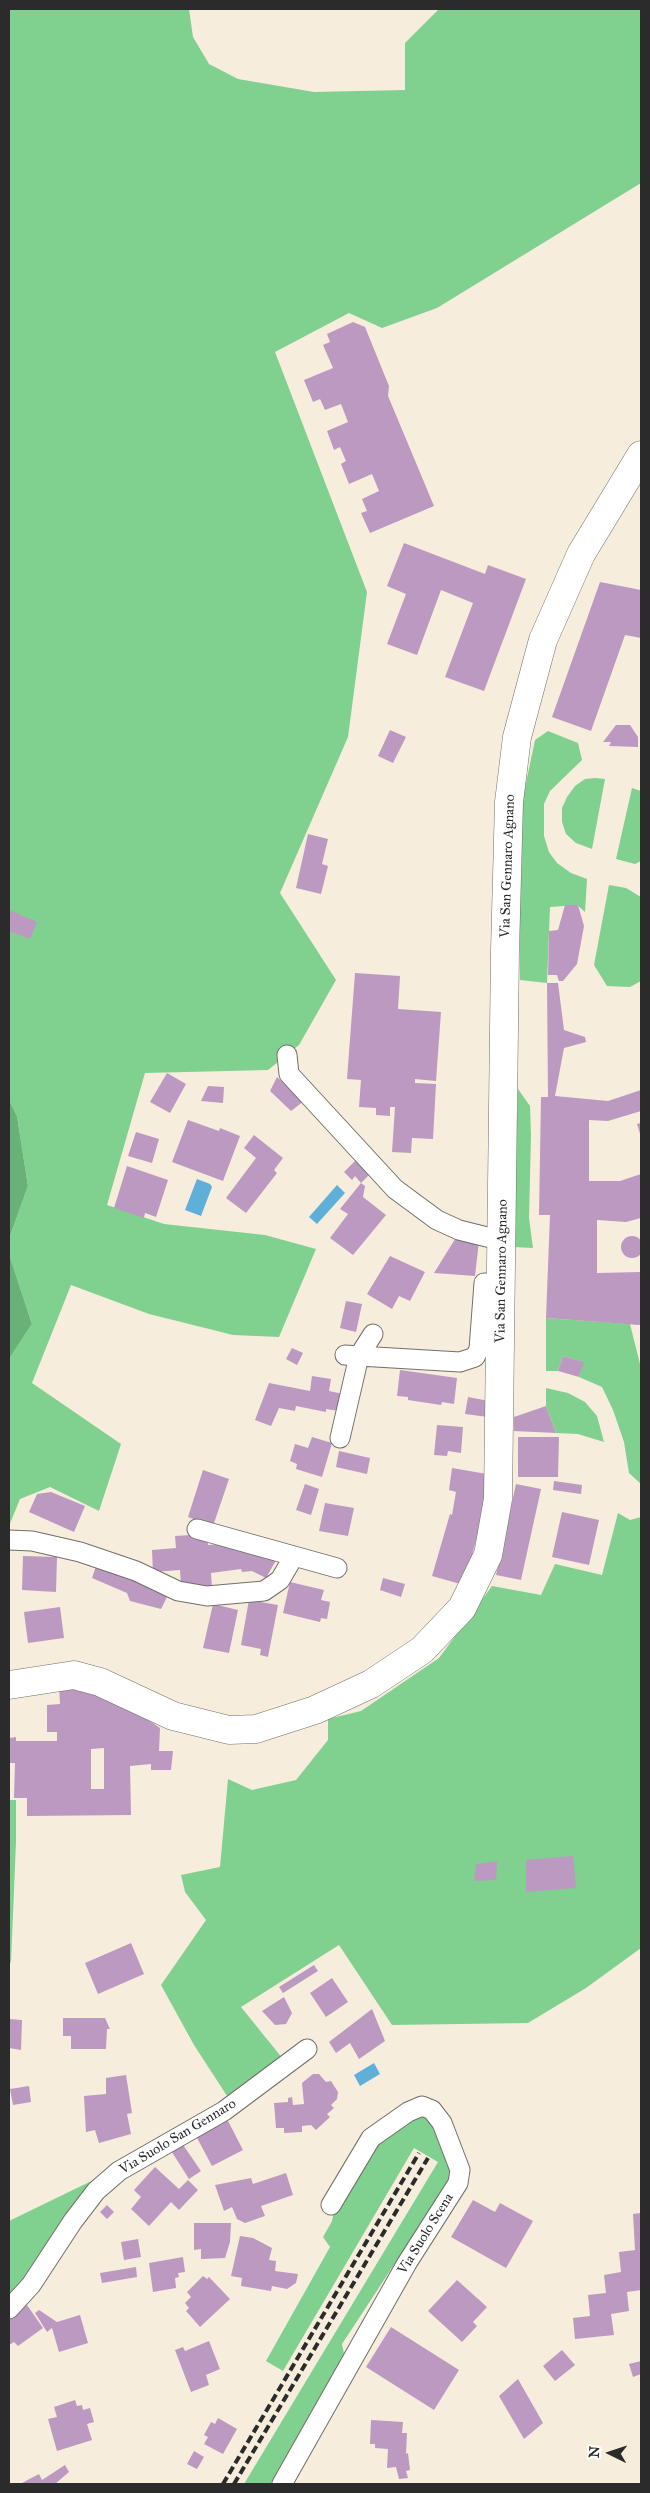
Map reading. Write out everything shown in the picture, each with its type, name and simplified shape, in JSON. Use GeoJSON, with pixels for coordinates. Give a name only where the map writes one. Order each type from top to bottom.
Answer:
{"type":"FeatureCollection","features":[{"type":"Feature","properties":{"kind":"main road","name":"Via San Gennaro Agnano"},"geometry":{"type":"LineString","coordinates":[[9,1685],[74,1675],[100,1682],[173,1716],[229,1730],[256,1729],[315,1710],[372,1684],[422,1650],[462,1608],[488,1555],[498,1499],[508,832],[509,802],[517,737],[543,640],[581,554],[641,455]]}},
{"type":"Feature","properties":{"kind":"street"},"geometry":{"type":"LineString","coordinates":[[287,1055],[289,1074],[395,1189],[437,1220],[459,1230],[503,1241]]}},
{"type":"Feature","properties":{"kind":"street"},"geometry":{"type":"LineString","coordinates":[[352,1355],[460,1362],[475,1356],[479,1349],[484,1283],[502,1284]]}},
{"type":"Feature","properties":{"kind":"street"},"geometry":{"type":"LineString","coordinates":[[340,1438],[352,1355],[373,1334]]}},
{"type":"Feature","properties":{"kind":"street"},"geometry":{"type":"LineString","coordinates":[[198,1529],[337,1568]]}},
{"type":"Feature","properties":{"kind":"street"},"geometry":{"type":"LineString","coordinates":[[9,1540],[32,1541],[80,1552],[136,1571],[178,1591],[207,1596],[264,1591],[280,1580],[294,1556]]}},
{"type":"Feature","properties":{"kind":"street","name":"Via Suolo San Gennaro"},"geometry":{"type":"LineString","coordinates":[[9,2309],[31,2285],[73,2221],[102,2186],[119,2171],[224,2111],[307,2049]]}},
{"type":"Feature","properties":{"kind":"street","name":"Via Suolo Scena"},"geometry":{"type":"LineString","coordinates":[[282,2484],[407,2263],[458,2183],[460,2170],[442,2123],[432,2110],[422,2106],[408,2112],[371,2138],[331,2205]]}},
{"type":"Feature","properties":{"kind":"green space"},"geometry":{"type":"Polygon","coordinates":[[[9,9],[189,9],[193,37],[209,64],[238,79],[314,92],[405,90],[405,43],[439,9],[641,9],[641,183],[437,308],[382,328],[349,313],[275,352],[367,592],[348,737],[280,893],[336,980],[299,1045],[268,1070],[145,1073],[107,1205],[164,1224],[265,1235],[316,1249],[279,1337],[233,1335],[149,1314],[71,1285],[32,1383],[121,1444],[99,1511],[50,1487],[20,1499],[9,1526],[9,1359],[32,1324],[9,1254],[9,1239],[28,1186],[17,1116],[9,1100],[9,9]]]}},
{"type":"Feature","properties":{"kind":"green space"},"geometry":{"type":"Polygon","coordinates":[[[548,731],[578,743],[582,760],[550,791],[544,804],[544,836],[549,852],[557,863],[571,873],[587,879],[585,912],[577,905],[550,907],[547,983],[520,980],[519,854],[522,802],[535,740],[548,731]]]}},
{"type":"Feature","properties":{"kind":"green space"},"geometry":{"type":"Polygon","coordinates":[[[585,779],[605,779],[592,849],[576,843],[566,834],[562,822],[562,808],[575,786],[585,779]]]}},
{"type":"Feature","properties":{"kind":"green space"},"geometry":{"type":"Polygon","coordinates":[[[632,788],[641,791],[641,861],[635,864],[616,859],[632,788]]]}},
{"type":"Feature","properties":{"kind":"green space"},"geometry":{"type":"Polygon","coordinates":[[[609,885],[626,888],[641,897],[641,981],[630,987],[607,986],[594,965],[609,885]]]}},
{"type":"Feature","properties":{"kind":"green space"},"geometry":{"type":"Polygon","coordinates":[[[518,1089],[530,1106],[529,1218],[533,1248],[513,1247],[518,1089]]]}},
{"type":"Feature","properties":{"kind":"green space"},"geometry":{"type":"Polygon","coordinates":[[[9,1100],[17,1116],[28,1186],[9,1239],[9,1100]]]}},
{"type":"Feature","properties":{"kind":"green space"},"geometry":{"type":"Polygon","coordinates":[[[9,1254],[32,1324],[9,1359],[9,1254]]]}},
{"type":"Feature","properties":{"kind":"green space"},"geometry":{"type":"Polygon","coordinates":[[[546,1318],[630,1324],[641,1368],[641,1484],[629,1473],[624,1442],[613,1410],[602,1387],[579,1377],[583,1362],[563,1356],[558,1371],[546,1371],[546,1318]]]}},
{"type":"Feature","properties":{"kind":"green space"},"geometry":{"type":"Polygon","coordinates":[[[546,1388],[568,1393],[585,1402],[597,1416],[604,1442],[578,1434],[556,1433],[546,1406],[546,1388]]]}},
{"type":"Feature","properties":{"kind":"green space"},"geometry":{"type":"Polygon","coordinates":[[[618,1513],[630,1520],[641,1517],[641,1948],[586,1988],[528,2023],[392,2025],[339,1945],[241,2007],[287,2064],[229,2099],[194,2045],[161,1985],[206,1920],[185,1892],[181,1875],[220,1867],[228,1779],[252,1790],[296,1780],[328,1740],[328,1719],[361,1711],[439,1658],[492,1586],[541,1595],[555,1564],[602,1575],[618,1513]]]}},
{"type":"Feature","properties":{"kind":"green space"},"geometry":{"type":"Polygon","coordinates":[[[9,1800],[16,1800],[16,1842],[11,1962],[9,1964],[9,1800]]]}},
{"type":"Feature","properties":{"kind":"green space"},"geometry":{"type":"Polygon","coordinates":[[[424,2114],[434,2122],[453,2171],[449,2192],[399,2257],[342,2344],[346,2363],[275,2484],[244,2484],[438,2162],[414,2148],[283,2371],[266,2361],[330,2247],[323,2237],[332,2221],[336,2202],[375,2141],[424,2114]]]}},
{"type":"Feature","properties":{"kind":"green space"},"geometry":{"type":"Polygon","coordinates":[[[110,2172],[9,2302],[9,2221],[110,2172]]]}},
{"type":"Feature","properties":{"kind":"water"},"geometry":{"type":"Polygon","coordinates":[[[197,1179],[210,1184],[212,1187],[201,1216],[185,1210],[197,1179]]]}},
{"type":"Feature","properties":{"kind":"water"},"geometry":{"type":"Polygon","coordinates":[[[337,1185],[345,1193],[317,1224],[309,1217],[337,1185]]]}},
{"type":"Feature","properties":{"kind":"water"},"geometry":{"type":"Polygon","coordinates":[[[374,2063],[380,2074],[360,2086],[354,2075],[374,2063]]]}},
{"type":"Feature","properties":{"kind":"building"},"geometry":{"type":"Polygon","coordinates":[[[353,322],[365,327],[389,386],[388,396],[434,506],[370,533],[361,513],[367,511],[362,499],[379,491],[372,474],[349,484],[341,464],[346,461],[340,447],[334,450],[327,431],[348,422],[341,404],[325,410],[320,399],[313,402],[304,380],[333,368],[323,345],[330,342],[327,334],[353,322]]]}},
{"type":"Feature","properties":{"kind":"building"},"geometry":{"type":"Polygon","coordinates":[[[404,543],[485,574],[488,565],[526,579],[484,691],[445,677],[473,603],[441,590],[417,655],[387,644],[406,594],[387,586],[404,543]]]}},
{"type":"Feature","properties":{"kind":"building"},"geometry":{"type":"Polygon","coordinates":[[[600,582],[641,590],[641,638],[625,635],[591,731],[552,717],[600,582]]]}},
{"type":"Feature","properties":{"kind":"building"},"geometry":{"type":"Polygon","coordinates":[[[616,725],[630,725],[638,737],[638,747],[609,746],[611,742],[603,742],[616,725]]]}},
{"type":"Feature","properties":{"kind":"building"},"geometry":{"type":"Polygon","coordinates":[[[390,730],[406,737],[393,763],[378,756],[390,730]]]}},
{"type":"Feature","properties":{"kind":"building"},"geometry":{"type":"Polygon","coordinates":[[[308,834],[328,839],[322,864],[328,866],[321,894],[296,888],[308,834]]]}},
{"type":"Feature","properties":{"kind":"building"},"geometry":{"type":"Polygon","coordinates":[[[565,905],[578,905],[584,926],[577,964],[563,981],[559,981],[557,975],[548,975],[549,931],[558,930],[565,905]]]}},
{"type":"Feature","properties":{"kind":"building"},"geometry":{"type":"Polygon","coordinates":[[[9,910],[37,922],[30,939],[9,931],[9,910]]]}},
{"type":"Feature","properties":{"kind":"building"},"geometry":{"type":"Polygon","coordinates":[[[355,973],[400,976],[398,1009],[441,1012],[436,1081],[415,1079],[415,1083],[436,1084],[433,1139],[412,1138],[411,1153],[392,1152],[395,1107],[390,1107],[390,1116],[376,1115],[376,1108],[359,1107],[361,1080],[347,1079],[355,973]]]}},
{"type":"Feature","properties":{"kind":"building"},"geometry":{"type":"Polygon","coordinates":[[[547,983],[558,983],[564,1030],[585,1037],[586,1042],[564,1048],[555,1096],[608,1101],[641,1090],[641,1111],[608,1121],[589,1120],[589,1181],[620,1181],[641,1174],[641,1218],[626,1222],[597,1220],[597,1273],[641,1272],[641,1324],[639,1325],[546,1318],[550,1215],[539,1215],[541,1097],[548,1097],[547,983]]]}},
{"type":"Feature","properties":{"kind":"building"},"geometry":{"type":"Polygon","coordinates":[[[167,1073],[186,1084],[170,1113],[150,1102],[167,1073]]]}},
{"type":"Feature","properties":{"kind":"building"},"geometry":{"type":"Polygon","coordinates":[[[277,1077],[304,1101],[291,1111],[270,1091],[277,1077]]]}},
{"type":"Feature","properties":{"kind":"building"},"geometry":{"type":"Polygon","coordinates":[[[208,1086],[224,1087],[223,1103],[201,1101],[208,1086]]]}},
{"type":"Feature","properties":{"kind":"building"},"geometry":{"type":"Polygon","coordinates":[[[188,1120],[219,1131],[220,1128],[240,1136],[223,1181],[172,1162],[188,1120]]]}},
{"type":"Feature","properties":{"kind":"building"},"geometry":{"type":"Polygon","coordinates":[[[641,1123],[641,1137],[637,1124],[641,1123]]]}},
{"type":"Feature","properties":{"kind":"building"},"geometry":{"type":"Polygon","coordinates":[[[136,1132],[159,1139],[152,1163],[128,1156],[136,1132]]]}},
{"type":"Feature","properties":{"kind":"building"},"geometry":{"type":"Polygon","coordinates":[[[254,1135],[283,1158],[274,1170],[277,1173],[246,1213],[226,1198],[256,1158],[244,1148],[254,1135]]]}},
{"type":"Feature","properties":{"kind":"building"},"geometry":{"type":"Polygon","coordinates":[[[358,1158],[372,1172],[361,1183],[355,1176],[352,1180],[344,1172],[358,1158]]]}},
{"type":"Feature","properties":{"kind":"building"},"geometry":{"type":"Polygon","coordinates":[[[127,1166],[168,1180],[156,1217],[145,1213],[144,1218],[114,1208],[127,1166]]]}},
{"type":"Feature","properties":{"kind":"building"},"geometry":{"type":"Polygon","coordinates":[[[361,1183],[365,1186],[363,1197],[386,1215],[353,1255],[330,1238],[348,1214],[340,1209],[361,1183]]]}},
{"type":"Feature","properties":{"kind":"building"},"geometry":{"type":"Polygon","coordinates":[[[457,1236],[479,1241],[475,1276],[434,1273],[457,1236]]]}},
{"type":"Feature","properties":{"kind":"building"},"geometry":{"type":"Polygon","coordinates":[[[632,1236],[640,1239],[643,1247],[640,1255],[632,1258],[624,1255],[621,1247],[624,1239],[632,1236]]]}},
{"type":"Feature","properties":{"kind":"building"},"geometry":{"type":"Polygon","coordinates":[[[390,1256],[425,1272],[410,1301],[399,1296],[392,1309],[367,1294],[390,1256]]]}},
{"type":"Feature","properties":{"kind":"building"},"geometry":{"type":"Polygon","coordinates":[[[346,1301],[362,1304],[356,1332],[340,1328],[346,1301]]]}},
{"type":"Feature","properties":{"kind":"building"},"geometry":{"type":"Polygon","coordinates":[[[292,1348],[303,1353],[297,1365],[286,1359],[292,1348]]]}},
{"type":"Feature","properties":{"kind":"building"},"geometry":{"type":"Polygon","coordinates":[[[563,1356],[584,1362],[579,1377],[558,1371],[563,1356]]]}},
{"type":"Feature","properties":{"kind":"building"},"geometry":{"type":"Polygon","coordinates":[[[400,1370],[457,1378],[454,1404],[442,1402],[441,1405],[408,1400],[408,1397],[397,1396],[400,1370]]]}},
{"type":"Feature","properties":{"kind":"building"},"geometry":{"type":"Polygon","coordinates":[[[312,1376],[331,1379],[329,1391],[343,1394],[340,1411],[326,1409],[326,1412],[296,1406],[295,1411],[279,1408],[271,1426],[255,1420],[269,1383],[310,1391],[312,1376]]]}},
{"type":"Feature","properties":{"kind":"building"},"geometry":{"type":"Polygon","coordinates":[[[468,1397],[489,1401],[488,1417],[465,1414],[468,1397]]]}},
{"type":"Feature","properties":{"kind":"building"},"geometry":{"type":"Polygon","coordinates":[[[546,1406],[556,1433],[514,1431],[514,1417],[546,1406]]]}},
{"type":"Feature","properties":{"kind":"building"},"geometry":{"type":"Polygon","coordinates":[[[437,1425],[463,1427],[461,1453],[448,1451],[447,1456],[434,1455],[437,1425]]]}},
{"type":"Feature","properties":{"kind":"building"},"geometry":{"type":"Polygon","coordinates":[[[312,1437],[332,1443],[322,1477],[296,1469],[297,1464],[290,1461],[295,1444],[308,1448],[312,1437]]]}},
{"type":"Feature","properties":{"kind":"building"},"geometry":{"type":"Polygon","coordinates":[[[518,1437],[559,1437],[558,1477],[518,1477],[518,1437]]]}},
{"type":"Feature","properties":{"kind":"building"},"geometry":{"type":"Polygon","coordinates":[[[339,1451],[370,1458],[367,1474],[336,1467],[339,1451]]]}},
{"type":"Feature","properties":{"kind":"building"},"geometry":{"type":"Polygon","coordinates":[[[452,1468],[487,1474],[481,1522],[464,1585],[432,1576],[450,1514],[452,1515],[456,1492],[449,1490],[452,1468]]]}},
{"type":"Feature","properties":{"kind":"building"},"geometry":{"type":"Polygon","coordinates":[[[203,1470],[229,1479],[213,1526],[188,1517],[203,1470]]]}},
{"type":"Feature","properties":{"kind":"building"},"geometry":{"type":"Polygon","coordinates":[[[554,1481],[582,1485],[581,1494],[553,1490],[554,1481]]]}},
{"type":"Feature","properties":{"kind":"building"},"geometry":{"type":"Polygon","coordinates":[[[305,1484],[319,1489],[311,1515],[296,1510],[305,1484]]]}},
{"type":"Feature","properties":{"kind":"building"},"geometry":{"type":"Polygon","coordinates":[[[516,1484],[541,1489],[521,1580],[496,1575],[516,1484]]]}},
{"type":"Feature","properties":{"kind":"building"},"geometry":{"type":"Polygon","coordinates":[[[51,1492],[85,1506],[74,1532],[29,1512],[37,1494],[51,1492]]]}},
{"type":"Feature","properties":{"kind":"building"},"geometry":{"type":"Polygon","coordinates":[[[325,1503],[354,1508],[348,1536],[319,1531],[325,1503]]]}},
{"type":"Feature","properties":{"kind":"building"},"geometry":{"type":"Polygon","coordinates":[[[562,1512],[599,1520],[589,1565],[552,1557],[562,1512]]]}},
{"type":"Feature","properties":{"kind":"building"},"geometry":{"type":"Polygon","coordinates":[[[207,1534],[208,1545],[223,1544],[279,1555],[266,1578],[252,1571],[242,1572],[241,1569],[211,1573],[212,1589],[194,1588],[194,1584],[181,1585],[180,1570],[153,1572],[152,1550],[176,1548],[175,1536],[207,1534]]]}},
{"type":"Feature","properties":{"kind":"building"},"geometry":{"type":"Polygon","coordinates":[[[23,1556],[57,1557],[56,1592],[22,1590],[23,1556]]]}},
{"type":"Feature","properties":{"kind":"building"},"geometry":{"type":"Polygon","coordinates":[[[97,1563],[169,1593],[161,1609],[130,1601],[127,1593],[92,1578],[97,1563]]]}},
{"type":"Feature","properties":{"kind":"building"},"geometry":{"type":"Polygon","coordinates":[[[383,1578],[405,1584],[401,1597],[380,1590],[383,1578]]]}},
{"type":"Feature","properties":{"kind":"building"},"geometry":{"type":"Polygon","coordinates":[[[290,1582],[324,1590],[321,1600],[330,1602],[327,1619],[321,1618],[320,1622],[283,1613],[290,1582]]]}},
{"type":"Feature","properties":{"kind":"building"},"geometry":{"type":"Polygon","coordinates":[[[249,1600],[278,1605],[268,1657],[260,1655],[261,1649],[241,1645],[249,1600]]]}},
{"type":"Feature","properties":{"kind":"building"},"geometry":{"type":"Polygon","coordinates":[[[213,1604],[238,1610],[229,1653],[203,1648],[213,1604]]]}},
{"type":"Feature","properties":{"kind":"building"},"geometry":{"type":"Polygon","coordinates":[[[60,1607],[64,1638],[28,1643],[24,1612],[60,1607]]]}},
{"type":"Feature","properties":{"kind":"building"},"geometry":{"type":"Polygon","coordinates":[[[59,1686],[89,1689],[129,1707],[160,1728],[159,1751],[173,1751],[171,1770],[151,1770],[151,1764],[130,1766],[131,1815],[27,1816],[27,1798],[14,1798],[15,1763],[9,1763],[9,1738],[16,1737],[16,1741],[57,1741],[57,1732],[47,1732],[47,1705],[60,1704],[59,1686]],[[104,1748],[91,1749],[91,1789],[104,1789],[104,1748]]]}},
{"type":"Feature","properties":{"kind":"building"},"geometry":{"type":"Polygon","coordinates":[[[573,1856],[576,1888],[526,1892],[526,1860],[573,1856]]]}},
{"type":"Feature","properties":{"kind":"building"},"geometry":{"type":"Polygon","coordinates":[[[497,1861],[496,1880],[474,1881],[476,1864],[497,1861]]]}},
{"type":"Feature","properties":{"kind":"building"},"geometry":{"type":"Polygon","coordinates":[[[131,1943],[144,1974],[98,1994],[85,1963],[131,1943]]]}},
{"type":"Feature","properties":{"kind":"building"},"geometry":{"type":"Polygon","coordinates":[[[314,1965],[318,1971],[283,1993],[279,1987],[314,1965]]]}},
{"type":"Feature","properties":{"kind":"building"},"geometry":{"type":"Polygon","coordinates":[[[332,1978],[348,2002],[326,2017],[310,1993],[332,1978]]]}},
{"type":"Feature","properties":{"kind":"building"},"geometry":{"type":"Polygon","coordinates":[[[284,1997],[292,2013],[286,2024],[275,2025],[262,2011],[284,1997]]]}},
{"type":"Feature","properties":{"kind":"building"},"geometry":{"type":"Polygon","coordinates":[[[372,2009],[385,2041],[359,2059],[350,2043],[336,2053],[329,2042],[372,2009]]]}},
{"type":"Feature","properties":{"kind":"building"},"geometry":{"type":"Polygon","coordinates":[[[63,2018],[105,2018],[110,2029],[107,2029],[106,2049],[71,2049],[71,2036],[63,2036],[63,2018]]]}},
{"type":"Feature","properties":{"kind":"building"},"geometry":{"type":"Polygon","coordinates":[[[9,2019],[22,2020],[21,2050],[9,2048],[9,2019]]]}},
{"type":"Feature","properties":{"kind":"building"},"geometry":{"type":"Polygon","coordinates":[[[313,2074],[319,2074],[326,2082],[331,2081],[338,2092],[337,2099],[331,2105],[334,2108],[327,2114],[330,2117],[316,2130],[311,2125],[302,2126],[302,2132],[284,2133],[284,2128],[276,2128],[274,2103],[288,2102],[288,2098],[292,2097],[293,2105],[304,2104],[302,2083],[313,2074]]]}},
{"type":"Feature","properties":{"kind":"building"},"geometry":{"type":"Polygon","coordinates":[[[126,2075],[132,2113],[127,2114],[131,2134],[99,2143],[95,2130],[86,2132],[84,2096],[106,2094],[106,2078],[126,2075]]]}},
{"type":"Feature","properties":{"kind":"building"},"geometry":{"type":"Polygon","coordinates":[[[29,2086],[31,2102],[13,2105],[10,2089],[29,2086]]]}},
{"type":"Feature","properties":{"kind":"building"},"geometry":{"type":"Polygon","coordinates":[[[227,2119],[243,2150],[212,2166],[196,2136],[227,2119]]]}},
{"type":"Feature","properties":{"kind":"building"},"geometry":{"type":"Polygon","coordinates":[[[181,2142],[201,2171],[189,2179],[170,2149],[181,2142]]]}},
{"type":"Feature","properties":{"kind":"building"},"geometry":{"type":"Polygon","coordinates":[[[155,2167],[179,2189],[188,2180],[198,2190],[179,2210],[171,2202],[149,2226],[131,2209],[141,2197],[134,2190],[155,2167]]]}},
{"type":"Feature","properties":{"kind":"building"},"geometry":{"type":"Polygon","coordinates":[[[286,2173],[293,2195],[261,2206],[265,2216],[245,2223],[237,2219],[232,2207],[224,2211],[215,2185],[251,2178],[253,2184],[286,2173]]]}},
{"type":"Feature","properties":{"kind":"building"},"geometry":{"type":"Polygon","coordinates":[[[473,2200],[495,2212],[500,2203],[533,2221],[506,2268],[451,2237],[473,2200]]]}},
{"type":"Feature","properties":{"kind":"building"},"geometry":{"type":"Polygon","coordinates":[[[107,2205],[114,2212],[107,2219],[100,2212],[107,2205]]]}},
{"type":"Feature","properties":{"kind":"building"},"geometry":{"type":"Polygon","coordinates":[[[641,2213],[641,2290],[627,2292],[629,2311],[611,2314],[614,2335],[575,2339],[573,2318],[590,2316],[588,2295],[606,2293],[604,2275],[621,2272],[619,2252],[635,2250],[633,2214],[641,2213]]]}},
{"type":"Feature","properties":{"kind":"building"},"geometry":{"type":"Polygon","coordinates":[[[194,2223],[231,2223],[230,2242],[225,2258],[201,2259],[201,2249],[194,2250],[194,2223]]]}},
{"type":"Feature","properties":{"kind":"building"},"geometry":{"type":"Polygon","coordinates":[[[240,2236],[253,2238],[272,2248],[269,2260],[276,2261],[275,2271],[298,2274],[296,2283],[287,2289],[272,2286],[271,2291],[241,2286],[242,2278],[231,2276],[240,2236]]]}},
{"type":"Feature","properties":{"kind":"building"},"geometry":{"type":"Polygon","coordinates":[[[138,2239],[141,2257],[124,2260],[121,2242],[138,2239]]]}},
{"type":"Feature","properties":{"kind":"building"},"geometry":{"type":"Polygon","coordinates":[[[183,2257],[185,2272],[178,2273],[179,2277],[175,2278],[176,2288],[153,2292],[149,2263],[183,2257]]]}},
{"type":"Feature","properties":{"kind":"building"},"geometry":{"type":"Polygon","coordinates":[[[136,2267],[137,2277],[102,2283],[100,2273],[136,2267]]]}},
{"type":"Feature","properties":{"kind":"building"},"geometry":{"type":"Polygon","coordinates":[[[203,2276],[207,2279],[209,2277],[230,2299],[200,2327],[186,2311],[189,2308],[185,2303],[191,2297],[187,2292],[203,2276]]]}},
{"type":"Feature","properties":{"kind":"building"},"geometry":{"type":"Polygon","coordinates":[[[457,2280],[487,2307],[473,2322],[477,2326],[462,2342],[428,2311],[457,2280]]]}},
{"type":"Feature","properties":{"kind":"building"},"geometry":{"type":"Polygon","coordinates":[[[27,2305],[43,2328],[18,2346],[14,2342],[9,2345],[9,2318],[27,2305]]]}},
{"type":"Feature","properties":{"kind":"building"},"geometry":{"type":"Polygon","coordinates":[[[39,2310],[57,2322],[80,2315],[88,2343],[59,2352],[52,2328],[47,2332],[35,2313],[39,2310]]]}},
{"type":"Feature","properties":{"kind":"building"},"geometry":{"type":"Polygon","coordinates":[[[391,2327],[459,2370],[434,2410],[366,2367],[391,2327]]]}},
{"type":"Feature","properties":{"kind":"building"},"geometry":{"type":"Polygon","coordinates":[[[209,2341],[220,2369],[206,2375],[209,2385],[191,2392],[175,2350],[183,2347],[185,2351],[209,2341]]]}},
{"type":"Feature","properties":{"kind":"building"},"geometry":{"type":"Polygon","coordinates":[[[562,2350],[575,2365],[555,2381],[543,2366],[562,2350]]]}},
{"type":"Feature","properties":{"kind":"building"},"geometry":{"type":"Polygon","coordinates":[[[641,2361],[641,2374],[633,2377],[629,2364],[641,2361]]]}},
{"type":"Feature","properties":{"kind":"building"},"geometry":{"type":"Polygon","coordinates":[[[518,2379],[543,2423],[524,2439],[499,2396],[518,2379]]]}},
{"type":"Feature","properties":{"kind":"building"},"geometry":{"type":"Polygon","coordinates":[[[75,2400],[77,2406],[82,2405],[83,2410],[90,2408],[94,2422],[87,2424],[92,2440],[57,2451],[48,2419],[57,2417],[54,2407],[75,2400]]]}},
{"type":"Feature","properties":{"kind":"building"},"geometry":{"type":"Polygon","coordinates":[[[218,2418],[237,2429],[223,2454],[204,2444],[208,2437],[204,2435],[211,2422],[215,2424],[218,2418]]]}},
{"type":"Feature","properties":{"kind":"building"},"geometry":{"type":"Polygon","coordinates":[[[371,2420],[403,2422],[402,2433],[407,2433],[406,2454],[408,2453],[410,2470],[406,2471],[408,2478],[399,2479],[396,2467],[387,2468],[388,2449],[375,2448],[375,2444],[370,2444],[371,2420]]]}},
{"type":"Feature","properties":{"kind":"building"},"geometry":{"type":"Polygon","coordinates":[[[194,2451],[204,2457],[197,2469],[187,2464],[194,2451]]]}},
{"type":"Feature","properties":{"kind":"building"},"geometry":{"type":"Polygon","coordinates":[[[65,2465],[69,2472],[55,2484],[20,2484],[39,2474],[42,2480],[65,2465]]]}},
{"type":"Feature","properties":{"kind":"railway"},"geometry":{"type":"LineString","coordinates":[[223,2484],[419,2153]]}},
{"type":"Feature","properties":{"kind":"railway"},"geometry":{"type":"LineString","coordinates":[[234,2484],[428,2158]]}}]}
